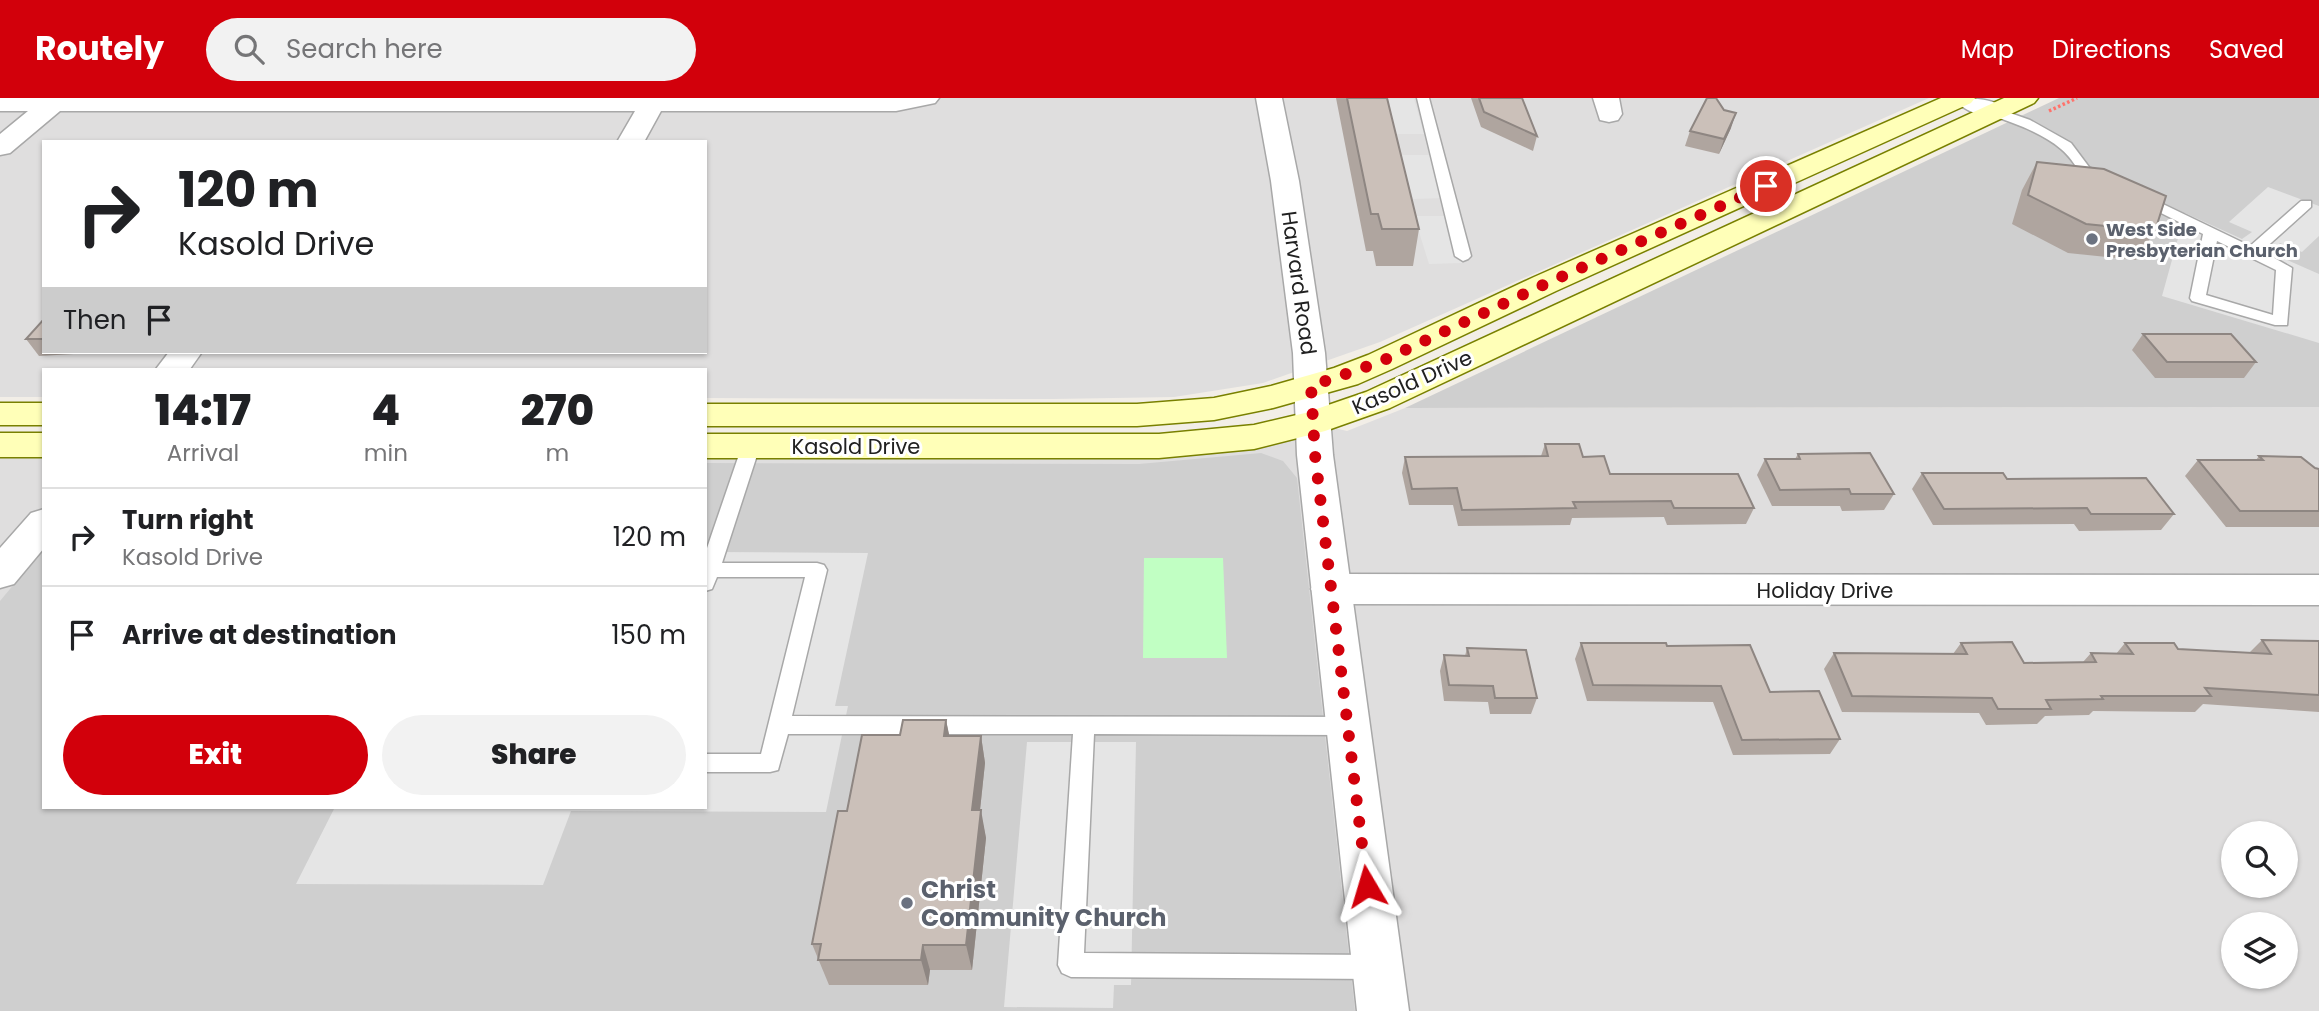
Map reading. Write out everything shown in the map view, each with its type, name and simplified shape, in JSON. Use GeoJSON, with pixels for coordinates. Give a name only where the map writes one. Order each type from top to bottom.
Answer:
{"type":"FeatureCollection","features":[{"type":"Feature","properties":{"kind":"main road","name":"Kasold Drive"},"geometry":{"type":"LineString","coordinates":[[707,446],[1159,446],[1254,437],[1312,405],[1346,376],[1545,284],[1964,98]]}},
{"type":"Feature","properties":{"kind":"main road","name":"Kasold Drive"},"geometry":{"type":"LineString","coordinates":[[707,415],[1137,415],[1378,400],[2025,98]]}},
{"type":"Feature","properties":{"kind":"main road"},"geometry":{"type":"LineString","coordinates":[[0,414],[42,414]]}},
{"type":"Feature","properties":{"kind":"main road"},"geometry":{"type":"LineString","coordinates":[[0,445],[42,445]]}},
{"type":"Feature","properties":{"kind":"street"},"geometry":{"type":"LineString","coordinates":[[0,103],[896,103],[926,98]]}},
{"type":"Feature","properties":{"kind":"street","name":"Harvard Road"},"geometry":{"type":"LineString","coordinates":[[1269,98],[1286,181],[1309,354],[1331,589],[1383,1011]]}},
{"type":"Feature","properties":{"kind":"street"},"geometry":{"type":"LineString","coordinates":[[1964,98],[1996,112]]}},
{"type":"Feature","properties":{"kind":"street"},"geometry":{"type":"LineString","coordinates":[[0,147],[54,103]]}},
{"type":"Feature","properties":{"kind":"street"},"geometry":{"type":"LineString","coordinates":[[631,140],[652,103]]}},
{"type":"Feature","properties":{"kind":"street"},"geometry":{"type":"LineString","coordinates":[[173,368],[184,354]]}},
{"type":"Feature","properties":{"kind":"street"},"geometry":{"type":"LineString","coordinates":[[0,574],[42,524]]}},
{"type":"Feature","properties":{"kind":"street","name":"Holiday Drive"},"geometry":{"type":"LineString","coordinates":[[1331,589],[2319,590]]}},
{"type":"Feature","properties":{"kind":"lane"},"geometry":{"type":"LineString","coordinates":[[1423,98],[1462,256]]}},
{"type":"Feature","properties":{"kind":"lane"},"geometry":{"type":"LineString","coordinates":[[1996,112],[2025,123],[2066,146],[2084,170],[2252,252],[2284,268],[2281,322],[2198,298],[2211,232]]}},
{"type":"Feature","properties":{"kind":"lane"},"geometry":{"type":"LineString","coordinates":[[2252,252],[2306,204]]}},
{"type":"Feature","properties":{"kind":"lane"},"geometry":{"type":"LineString","coordinates":[[707,764],[770,764],[817,570],[707,577],[751,446]]}},
{"type":"Feature","properties":{"kind":"lane"},"geometry":{"type":"LineString","coordinates":[[779,725],[1348,726]]}},
{"type":"Feature","properties":{"kind":"lane"},"geometry":{"type":"LineString","coordinates":[[1084,725],[1071,965],[1377,967]]}},
{"type":"Feature","properties":{"kind":"shaded area"},"geometry":{"type":"Polygon","coordinates":[[[0,98],[1929,98],[1380,342],[1263,383],[1174,397],[707,398],[707,368],[42,368],[42,397],[0,397],[0,98]]]}},
{"type":"Feature","properties":{"kind":"shaded area"},"geometry":{"type":"Polygon","coordinates":[[[2059,98],[2319,98],[2319,407],[1405,408],[2059,98]]]}},
{"type":"Feature","properties":{"kind":"shaded area"},"geometry":{"type":"Polygon","coordinates":[[[1386,99],[1414,99],[1424,134],[1395,134],[1386,99]]]}},
{"type":"Feature","properties":{"kind":"shaded area"},"geometry":{"type":"Polygon","coordinates":[[[1401,155],[1430,155],[1444,198],[1413,199],[1401,155]]]}},
{"type":"Feature","properties":{"kind":"shaded area"},"geometry":{"type":"Polygon","coordinates":[[[2268,187],[2319,206],[2319,236],[2302,252],[2280,243],[2271,253],[2319,274],[2319,343],[2162,296],[2185,213],[2242,239],[2252,232],[2229,222],[2268,187]]]}},
{"type":"Feature","properties":{"kind":"shaded area"},"geometry":{"type":"Polygon","coordinates":[[[1414,216],[1445,216],[1462,263],[1429,264],[1414,216]]]}},
{"type":"Feature","properties":{"kind":"shaded area"},"geometry":{"type":"Polygon","coordinates":[[[2319,407],[2319,1011],[0,1011],[0,445],[42,445],[42,809],[707,809],[707,446],[1103,448],[1313,423],[1347,431],[1405,408],[2319,407]]]}},
{"type":"Feature","properties":{"kind":"shaded area"},"geometry":{"type":"Polygon","coordinates":[[[1261,453],[1283,461],[1297,478],[1355,1011],[0,1011],[0,601],[42,550],[42,809],[707,809],[707,463],[1139,464],[1261,453]]]}},
{"type":"Feature","properties":{"kind":"shaded area"},"geometry":{"type":"Polygon","coordinates":[[[707,552],[868,553],[835,706],[848,706],[826,812],[571,811],[543,885],[296,884],[334,809],[707,809],[707,552]]]}},
{"type":"Feature","properties":{"kind":"shaded area"},"geometry":{"type":"Polygon","coordinates":[[[1027,742],[1136,742],[1131,985],[1114,985],[1113,1008],[1004,1007],[1027,742]]]}},
{"type":"Feature","properties":{"kind":"green space"},"geometry":{"type":"Polygon","coordinates":[[[1144,558],[1223,558],[1227,658],[1143,658],[1144,558]]]}},
{"type":"Feature","properties":{"kind":"building"},"geometry":{"type":"Polygon","coordinates":[[[1347,98],[1387,98],[1419,229],[1382,229],[1378,214],[1371,214],[1347,98]]]}},
{"type":"Feature","properties":{"kind":"building"},"geometry":{"type":"Polygon","coordinates":[[[1479,98],[1522,98],[1537,136],[1484,112],[1479,98]]]}},
{"type":"Feature","properties":{"kind":"building"},"geometry":{"type":"Polygon","coordinates":[[[1707,98],[1716,98],[1724,110],[1736,113],[1724,139],[1690,131],[1707,98]]]}},
{"type":"Feature","properties":{"kind":"building"},"geometry":{"type":"Polygon","coordinates":[[[2037,162],[2104,169],[2166,196],[2155,231],[2086,224],[2028,195],[2037,162]]]}},
{"type":"Feature","properties":{"kind":"building"},"geometry":{"type":"Polygon","coordinates":[[[42,321],[42,339],[26,339],[42,321]]]}},
{"type":"Feature","properties":{"kind":"building"},"geometry":{"type":"Polygon","coordinates":[[[2143,334],[2231,334],[2256,362],[2167,362],[2143,334]]]}},
{"type":"Feature","properties":{"kind":"building"},"geometry":{"type":"Polygon","coordinates":[[[1545,444],[1579,444],[1583,457],[1604,456],[1610,474],[1738,474],[1754,508],[1674,508],[1671,501],[1573,502],[1576,508],[1462,510],[1457,488],[1412,489],[1405,457],[1548,456],[1545,444]]]}},
{"type":"Feature","properties":{"kind":"building"},"geometry":{"type":"Polygon","coordinates":[[[1870,453],[1894,494],[1851,494],[1849,489],[1780,490],[1765,459],[1800,459],[1798,454],[1870,453]]]}},
{"type":"Feature","properties":{"kind":"building"},"geometry":{"type":"Polygon","coordinates":[[[2259,456],[2301,457],[2319,469],[2319,511],[2240,511],[2198,460],[2263,460],[2259,456]]]}},
{"type":"Feature","properties":{"kind":"building"},"geometry":{"type":"Polygon","coordinates":[[[1922,473],[2003,473],[2007,479],[2146,478],[2174,514],[2091,514],[2087,508],[1944,509],[1922,473]]]}},
{"type":"Feature","properties":{"kind":"building"},"geometry":{"type":"Polygon","coordinates":[[[2262,640],[2319,641],[2319,695],[2205,688],[2211,696],[2101,696],[2103,699],[2046,700],[2051,709],[1998,709],[1992,698],[1852,696],[1834,653],[1967,654],[1961,643],[2012,642],[2024,663],[2096,662],[2091,653],[2133,654],[2125,643],[2174,643],[2178,649],[2271,654],[2262,640]]]}},
{"type":"Feature","properties":{"kind":"building"},"geometry":{"type":"Polygon","coordinates":[[[1581,643],[1750,645],[1770,692],[1819,691],[1840,739],[1742,740],[1721,686],[1593,685],[1581,643]]]}},
{"type":"Feature","properties":{"kind":"building"},"geometry":{"type":"Polygon","coordinates":[[[1467,648],[1526,650],[1537,698],[1495,698],[1493,686],[1449,685],[1444,655],[1469,656],[1467,648]]]}},
{"type":"Feature","properties":{"kind":"building","name":"Christ Community Church"},"geometry":{"type":"Polygon","coordinates":[[[903,720],[946,720],[944,736],[981,736],[972,810],[981,810],[966,945],[923,945],[921,960],[818,960],[821,944],[812,944],[838,811],[847,811],[862,735],[900,735],[903,720]]]}},
{"type":"Feature","properties":{"kind":"place","name":"West Side Presbyterian Church"},"geometry":{"type":"Point","coordinates":[2092,239]}},
{"type":"Feature","properties":{"kind":"place","name":"Christ Community Church"},"geometry":{"type":"Point","coordinates":[907,903]}},
{"type":"Feature","properties":{"kind":"route"},"geometry":{"type":"LineString","coordinates":[[1367,886],[1315,455],[1311,386],[1380,362],[1545,284],[1766,186]]}}]}
